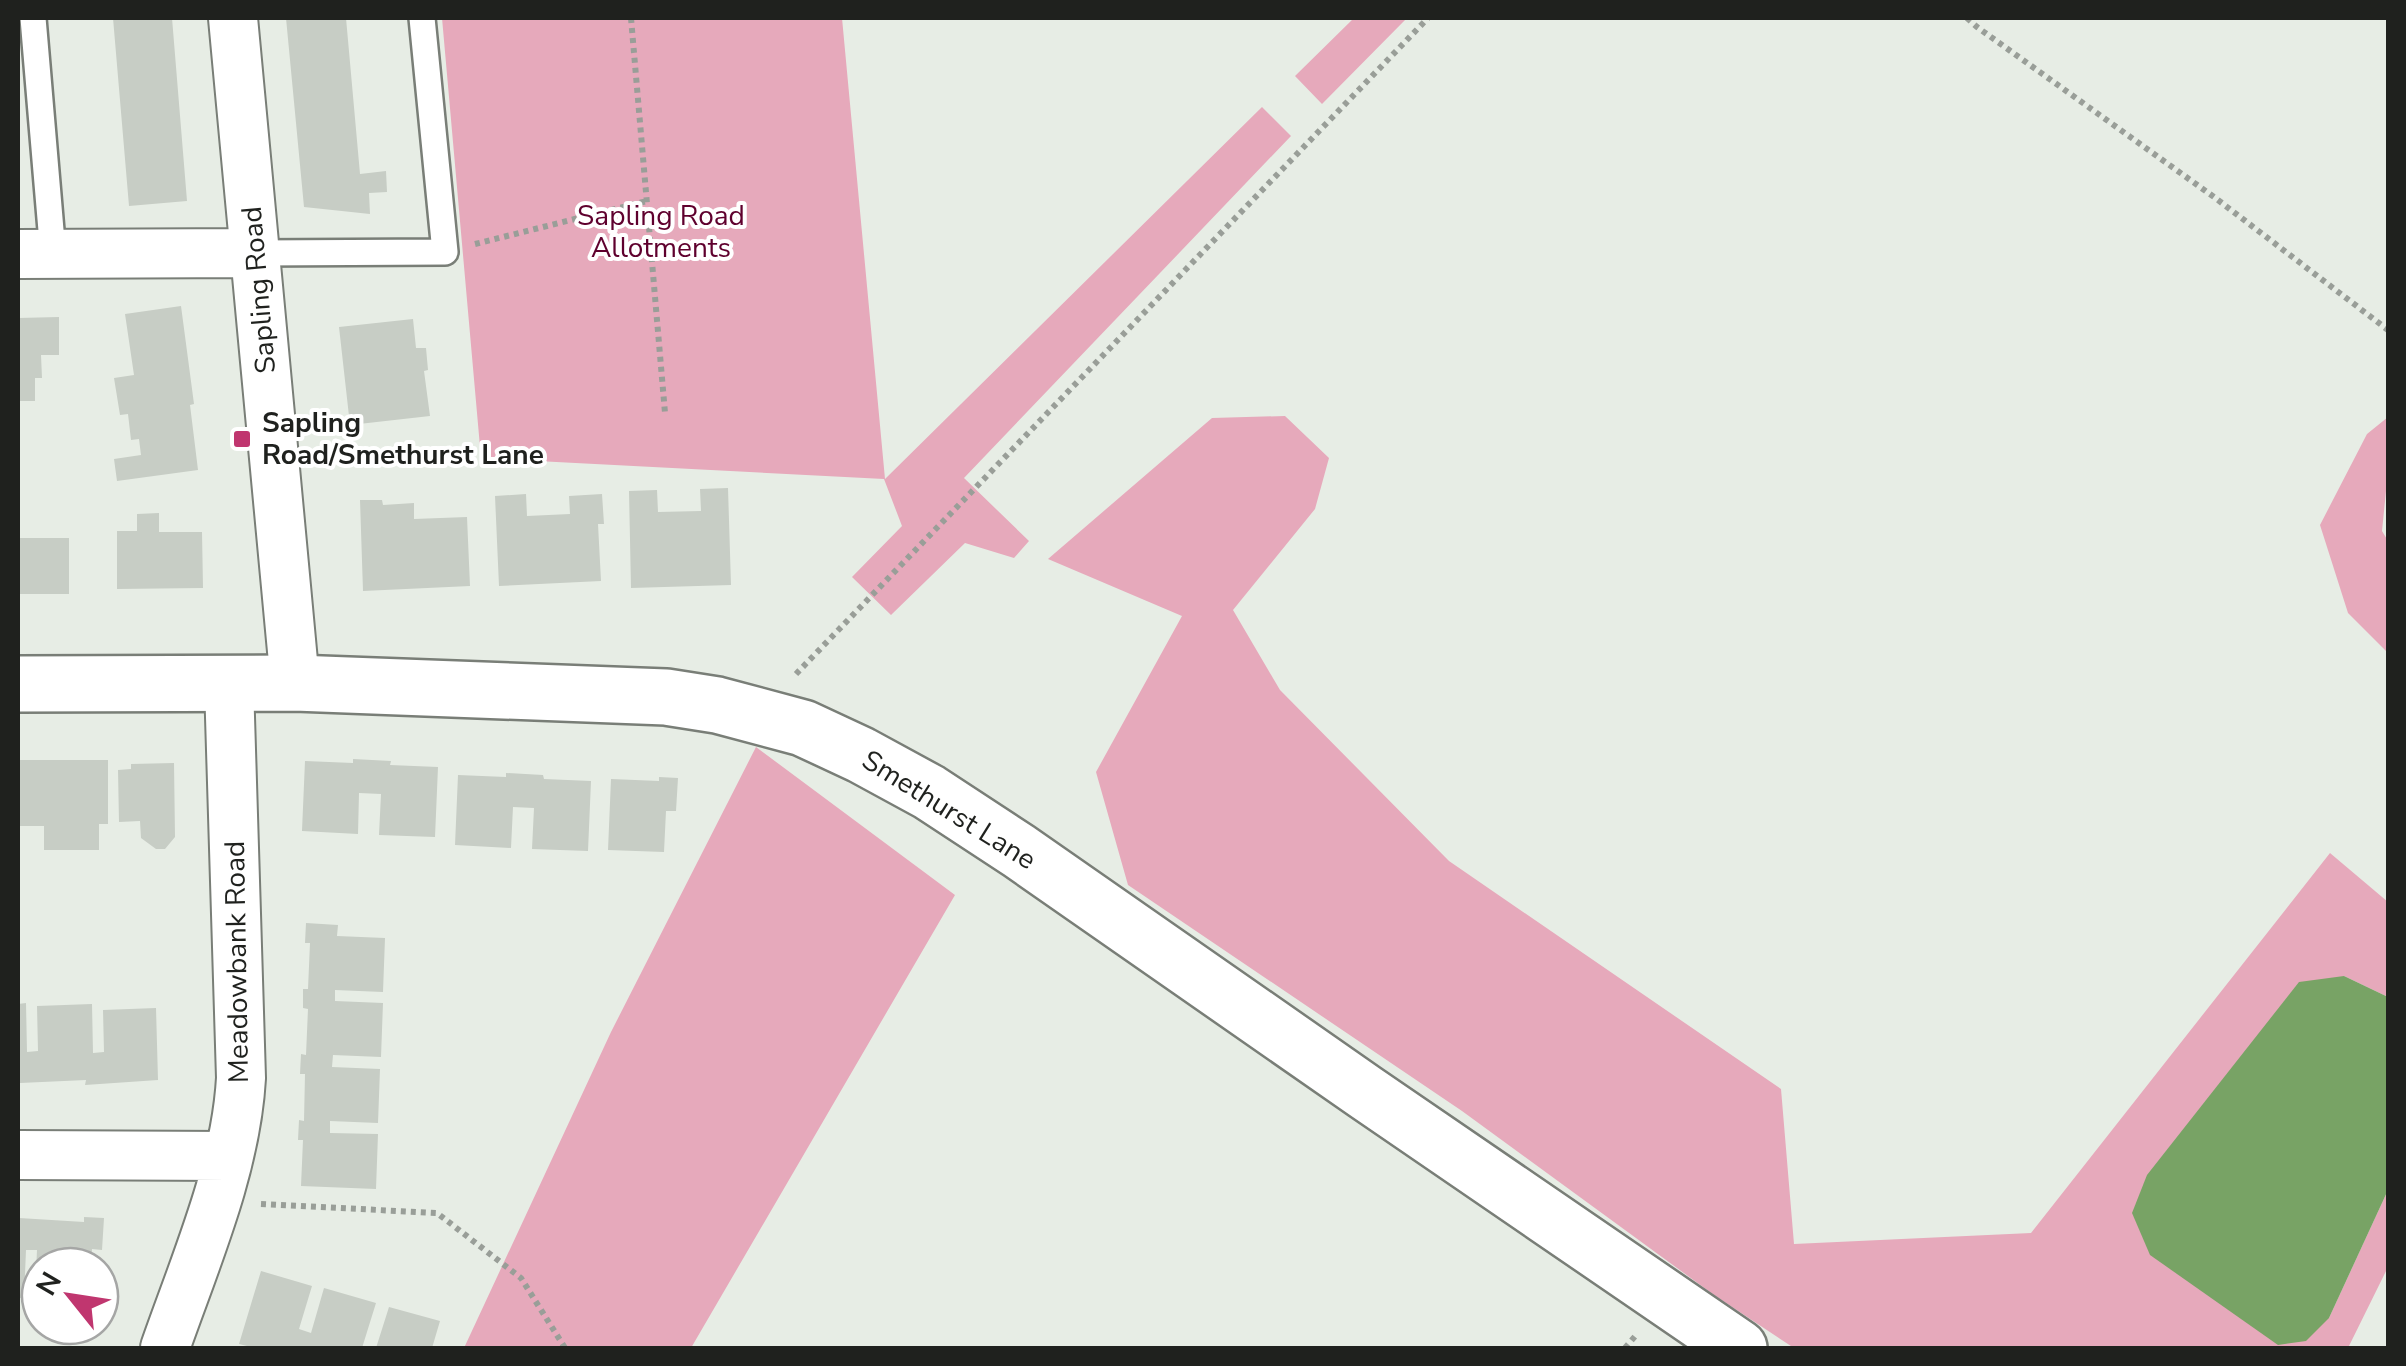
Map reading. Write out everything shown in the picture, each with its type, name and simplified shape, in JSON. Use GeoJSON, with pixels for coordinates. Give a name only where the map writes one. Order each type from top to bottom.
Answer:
{"type":"FeatureCollection","features":[{"type":"Feature","properties":{"kind":"street","name":"Sapling Road"},"geometry":{"type":"LineString","coordinates":[[233,18],[295,683]]}},
{"type":"Feature","properties":{"kind":"street"},"geometry":{"type":"LineString","coordinates":[[35,254],[256,252]]}},
{"type":"Feature","properties":{"kind":"street","name":"Smethurst Lane"},"geometry":{"type":"LineString","coordinates":[[18,684],[295,683],[666,697],[717,705],[804,728],[929,792],[1019,851],[1739,1348]]}},
{"type":"Feature","properties":{"kind":"street","name":"Meadowbank Road"},"geometry":{"type":"LineString","coordinates":[[165,1348],[215,1202],[240,1108],[229,684]]}},
{"type":"Feature","properties":{"kind":"street"},"geometry":{"type":"LineString","coordinates":[[18,1155],[229,1156]]}},
{"type":"Feature","properties":{"kind":"lane"},"geometry":{"type":"LineString","coordinates":[[33,18],[35,254]]}},
{"type":"Feature","properties":{"kind":"lane"},"geometry":{"type":"LineString","coordinates":[[256,252],[445,252],[422,18]]}},
{"type":"Feature","properties":{"kind":"path"},"geometry":{"type":"LineString","coordinates":[[631,18],[665,412]]}},
{"type":"Feature","properties":{"kind":"path"},"geometry":{"type":"LineString","coordinates":[[757,715],[1428,18]]}},
{"type":"Feature","properties":{"kind":"path"},"geometry":{"type":"LineString","coordinates":[[1968,18],[2214,197],[2388,330]]}},
{"type":"Feature","properties":{"kind":"path"},"geometry":{"type":"LineString","coordinates":[[445,252],[647,201]]}},
{"type":"Feature","properties":{"kind":"path"},"geometry":{"type":"LineString","coordinates":[[215,1202],[437,1213],[521,1278],[565,1348]]}},
{"type":"Feature","properties":{"kind":"green space","name":"Sapling Road Allotments"},"geometry":{"type":"Polygon","coordinates":[[[442,18],[842,18],[885,479],[1262,107],[1291,136],[964,478],[1029,541],[1014,558],[965,543],[891,615],[852,577],[902,526],[884,479],[481,458],[442,18]]]}},
{"type":"Feature","properties":{"kind":"green space"},"geometry":{"type":"Polygon","coordinates":[[[1354,18],[1407,18],[1322,104],[1295,76],[1354,18]]]}},
{"type":"Feature","properties":{"kind":"green space"},"geometry":{"type":"Polygon","coordinates":[[[1285,416],[1329,458],[1315,509],[1233,610],[1280,690],[1449,861],[1781,1089],[1794,1244],[2031,1233],[2330,853],[2388,902],[2388,997],[2344,976],[2329,1318],[2388,1190],[2388,1267],[2348,1348],[1794,1348],[1714,1295],[1462,1111],[1128,885],[1096,772],[1182,616],[1048,559],[1212,418],[1285,416]]]}},
{"type":"Feature","properties":{"kind":"green space"},"geometry":{"type":"Polygon","coordinates":[[[2388,417],[2382,531],[2388,541],[2388,653],[2348,613],[2320,525],[2367,434],[2388,417]]]}},
{"type":"Feature","properties":{"kind":"green space"},"geometry":{"type":"Polygon","coordinates":[[[756,747],[955,895],[691,1348],[464,1348],[611,1032],[756,747]]]}},
{"type":"Feature","properties":{"kind":"shaded area"},"geometry":{"type":"Polygon","coordinates":[[[2344,976],[2388,997],[2388,1190],[2329,1318],[2306,1341],[2278,1345],[2150,1255],[2132,1213],[2147,1175],[2299,982],[2344,976]]]}},
{"type":"Feature","properties":{"kind":"building"},"geometry":{"type":"Polygon","coordinates":[[[113,18],[172,18],[187,201],[129,206],[113,18]]]}},
{"type":"Feature","properties":{"kind":"building"},"geometry":{"type":"Polygon","coordinates":[[[286,18],[346,18],[360,174],[386,171],[387,192],[369,193],[370,214],[304,207],[286,18]]]}},
{"type":"Feature","properties":{"kind":"building"},"geometry":{"type":"Polygon","coordinates":[[[181,306],[198,470],[117,481],[114,459],[141,455],[139,439],[131,440],[128,414],[120,415],[114,378],[134,375],[125,314],[181,306]]]}},
{"type":"Feature","properties":{"kind":"building"},"geometry":{"type":"Polygon","coordinates":[[[59,317],[59,355],[41,355],[42,378],[35,378],[35,401],[18,401],[18,318],[59,317]]]}},
{"type":"Feature","properties":{"kind":"building"},"geometry":{"type":"Polygon","coordinates":[[[413,319],[416,348],[426,348],[428,370],[424,371],[430,416],[350,425],[339,327],[413,319]]]}},
{"type":"Feature","properties":{"kind":"building"},"geometry":{"type":"Polygon","coordinates":[[[728,488],[731,585],[631,588],[629,491],[657,490],[658,512],[701,511],[700,489],[728,488]]]}},
{"type":"Feature","properties":{"kind":"building"},"geometry":{"type":"Polygon","coordinates":[[[526,494],[527,516],[570,514],[569,496],[602,494],[604,524],[598,524],[601,581],[499,586],[495,496],[526,494]]]}},
{"type":"Feature","properties":{"kind":"building"},"geometry":{"type":"Polygon","coordinates":[[[360,500],[382,500],[383,505],[414,503],[414,519],[467,517],[470,586],[363,591],[360,500]]]}},
{"type":"Feature","properties":{"kind":"building"},"geometry":{"type":"Polygon","coordinates":[[[159,513],[159,532],[202,532],[203,588],[117,589],[117,531],[137,531],[137,514],[159,513]]]}},
{"type":"Feature","properties":{"kind":"building"},"geometry":{"type":"Polygon","coordinates":[[[18,538],[69,538],[69,594],[18,594],[18,538]]]}},
{"type":"Feature","properties":{"kind":"building"},"geometry":{"type":"Polygon","coordinates":[[[353,759],[438,767],[435,837],[379,835],[381,794],[359,793],[358,834],[302,831],[305,761],[353,763],[353,759]]]}},
{"type":"Feature","properties":{"kind":"building"},"geometry":{"type":"Polygon","coordinates":[[[18,760],[108,760],[108,824],[99,824],[99,850],[44,850],[44,826],[18,826],[18,760]]]}},
{"type":"Feature","properties":{"kind":"building"},"geometry":{"type":"Polygon","coordinates":[[[174,763],[175,837],[165,849],[156,849],[141,838],[140,821],[119,822],[118,770],[131,769],[131,764],[174,763]]]}},
{"type":"Feature","properties":{"kind":"building"},"geometry":{"type":"Polygon","coordinates":[[[506,773],[591,781],[588,851],[532,849],[534,808],[513,807],[511,848],[455,845],[458,775],[506,777],[506,773]]]}},
{"type":"Feature","properties":{"kind":"building"},"geometry":{"type":"Polygon","coordinates":[[[659,777],[678,778],[676,811],[666,811],[664,852],[608,850],[611,779],[659,781],[659,777]]]}},
{"type":"Feature","properties":{"kind":"building"},"geometry":{"type":"Polygon","coordinates":[[[306,923],[338,925],[337,936],[385,938],[383,992],[335,990],[335,1001],[383,1003],[381,1057],[333,1055],[332,1067],[380,1069],[378,1123],[330,1121],[330,1133],[378,1134],[376,1189],[301,1186],[303,1140],[298,1140],[299,1120],[304,1121],[305,1074],[300,1074],[301,1054],[306,1055],[308,1009],[303,1008],[303,989],[308,989],[310,943],[305,943],[306,923]]]}},
{"type":"Feature","properties":{"kind":"building"},"geometry":{"type":"Polygon","coordinates":[[[26,1003],[27,1052],[38,1051],[37,1006],[92,1004],[93,1053],[104,1052],[103,1010],[156,1008],[158,1080],[85,1085],[86,1080],[20,1083],[18,1004],[26,1003]]]}},
{"type":"Feature","properties":{"kind":"building"},"geometry":{"type":"Polygon","coordinates":[[[84,1217],[104,1218],[102,1246],[20,1246],[18,1298],[19,1218],[84,1222],[84,1217]]]}},
{"type":"Feature","properties":{"kind":"building"},"geometry":{"type":"Polygon","coordinates":[[[261,1271],[312,1286],[299,1329],[311,1333],[324,1288],[376,1303],[362,1348],[255,1348],[239,1344],[261,1271]]]}},
{"type":"Feature","properties":{"kind":"building"},"geometry":{"type":"Polygon","coordinates":[[[389,1307],[440,1321],[432,1348],[376,1348],[389,1307]]]}},
{"type":"Feature","properties":{"kind":"place","name":"Sapling Road/Smethurst Lane"},"geometry":{"type":"Point","coordinates":[242,439]}}]}
